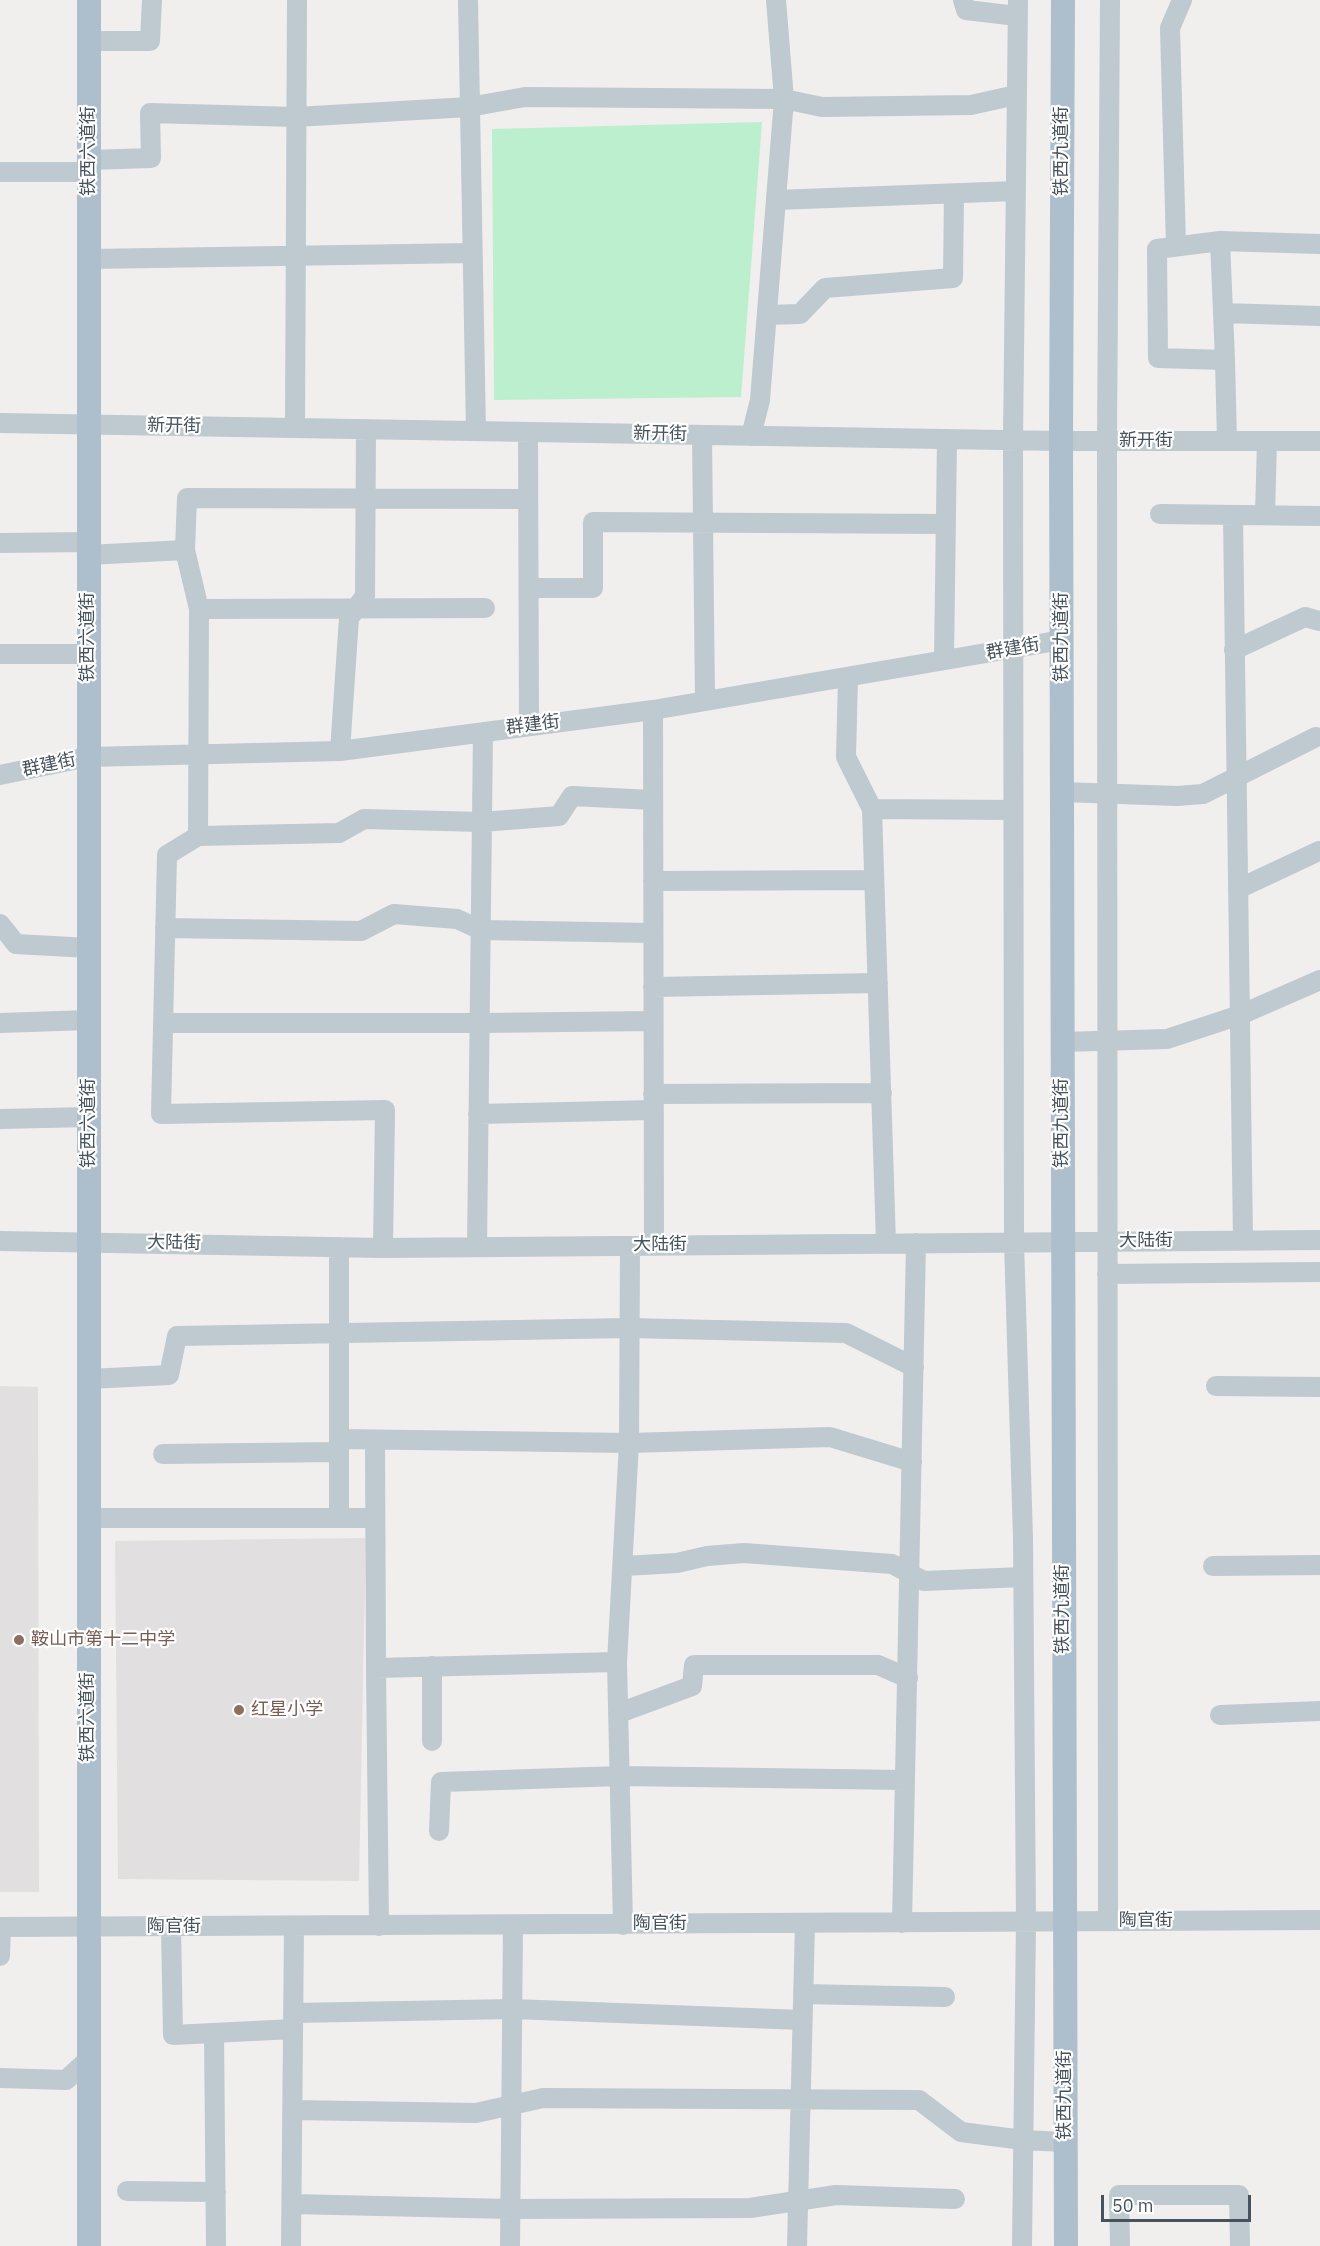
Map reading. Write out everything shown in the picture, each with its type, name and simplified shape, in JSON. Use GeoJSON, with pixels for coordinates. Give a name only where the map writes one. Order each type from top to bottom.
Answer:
{"type":"FeatureCollection","features":[{"type":"Feature","properties":{"kind":"main road","name":"铁西六道街"},"geometry":{"type":"LineString","coordinates":[[89,0],[89,2246]]}},
{"type":"Feature","properties":{"kind":"main road","name":"铁西九道街"},"geometry":{"type":"LineString","coordinates":[[1063,0],[1062,1242],[1066,2246]]}},
{"type":"Feature","properties":{"kind":"street"},"geometry":{"type":"LineString","coordinates":[[89,41],[150,42],[152,0]]}},
{"type":"Feature","properties":{"kind":"street"},"geometry":{"type":"LineString","coordinates":[[295,428],[297,0]]}},
{"type":"Feature","properties":{"kind":"street"},"geometry":{"type":"LineString","coordinates":[[468,0],[476,431]]}},
{"type":"Feature","properties":{"kind":"street"},"geometry":{"type":"LineString","coordinates":[[751,436],[760,400],[784,99],[776,0]]}},
{"type":"Feature","properties":{"kind":"street"},"geometry":{"type":"LineString","coordinates":[[963,0],[966,10],[1018,8],[1013,440],[1014,1242],[1023,1577],[1026,1922],[1022,2246]]}},
{"type":"Feature","properties":{"kind":"street"},"geometry":{"type":"LineString","coordinates":[[1108,1922],[1107,441],[1110,0]]}},
{"type":"Feature","properties":{"kind":"street"},"geometry":{"type":"LineString","coordinates":[[1176,246],[1170,28],[1182,0]]}},
{"type":"Feature","properties":{"kind":"street"},"geometry":{"type":"LineString","coordinates":[[0,172],[89,166],[151,158],[150,113],[296,117],[470,107],[525,96],[784,99],[822,107],[971,105],[1016,94]]}},
{"type":"Feature","properties":{"kind":"street"},"geometry":{"type":"LineString","coordinates":[[776,200],[1016,191]]}},
{"type":"Feature","properties":{"kind":"street"},"geometry":{"type":"LineString","coordinates":[[767,315],[800,314],[825,288],[953,278],[954,194]]}},
{"type":"Feature","properties":{"kind":"street"},"geometry":{"type":"LineString","coordinates":[[1220,241],[1227,441]]}},
{"type":"Feature","properties":{"kind":"street"},"geometry":{"type":"LineString","coordinates":[[1225,360],[1158,358],[1157,249],[1220,241],[1320,244]]}},
{"type":"Feature","properties":{"kind":"street"},"geometry":{"type":"LineString","coordinates":[[89,259],[472,254]]}},
{"type":"Feature","properties":{"kind":"street"},"geometry":{"type":"LineString","coordinates":[[1223,313],[1320,316]]}},
{"type":"Feature","properties":{"kind":"street","name":"新开街"},"geometry":{"type":"LineString","coordinates":[[0,423],[1061,441],[1320,441]]}},
{"type":"Feature","properties":{"kind":"street"},"geometry":{"type":"LineString","coordinates":[[340,751],[349,618],[365,596],[366,429]]}},
{"type":"Feature","properties":{"kind":"street"},"geometry":{"type":"LineString","coordinates":[[528,432],[529,726]]}},
{"type":"Feature","properties":{"kind":"street"},"geometry":{"type":"LineString","coordinates":[[702,435],[705,701]]}},
{"type":"Feature","properties":{"kind":"street"},"geometry":{"type":"LineString","coordinates":[[944,660],[947,439]]}},
{"type":"Feature","properties":{"kind":"street"},"geometry":{"type":"LineString","coordinates":[[1265,515],[1267,441]]}},
{"type":"Feature","properties":{"kind":"street"},"geometry":{"type":"LineString","coordinates":[[198,836],[199,609],[185,550],[187,498],[528,500]]}},
{"type":"Feature","properties":{"kind":"street"},"geometry":{"type":"LineString","coordinates":[[1160,514],[1320,516]]}},
{"type":"Feature","properties":{"kind":"street"},"geometry":{"type":"LineString","coordinates":[[1233,516],[1243,1240]]}},
{"type":"Feature","properties":{"kind":"street"},"geometry":{"type":"LineString","coordinates":[[529,588],[593,588],[593,522],[946,524]]}},
{"type":"Feature","properties":{"kind":"street"},"geometry":{"type":"LineString","coordinates":[[0,543],[185,550]]}},
{"type":"Feature","properties":{"kind":"street"},"geometry":{"type":"LineString","coordinates":[[199,609],[485,608]]}},
{"type":"Feature","properties":{"kind":"street"},"geometry":{"type":"LineString","coordinates":[[1234,650],[1305,617],[1320,621]]}},
{"type":"Feature","properties":{"kind":"street","name":"群建街"},"geometry":{"type":"LineString","coordinates":[[0,775],[88,757],[340,751],[653,710],[1062,640]]}},
{"type":"Feature","properties":{"kind":"street"},"geometry":{"type":"LineString","coordinates":[[0,654],[88,654]]}},
{"type":"Feature","properties":{"kind":"street"},"geometry":{"type":"LineString","coordinates":[[848,676],[846,757],[872,808],[886,1243]]}},
{"type":"Feature","properties":{"kind":"street"},"geometry":{"type":"LineString","coordinates":[[653,710],[654,1246]]}},
{"type":"Feature","properties":{"kind":"street"},"geometry":{"type":"LineString","coordinates":[[477,1247],[483,732]]}},
{"type":"Feature","properties":{"kind":"street"},"geometry":{"type":"LineString","coordinates":[[1062,792],[1178,796],[1203,794],[1316,737]]}},
{"type":"Feature","properties":{"kind":"street"},"geometry":{"type":"LineString","coordinates":[[383,1248],[385,1110],[161,1114],[167,855],[198,836],[339,833],[364,819],[482,822],[560,816],[572,796],[653,800]]}},
{"type":"Feature","properties":{"kind":"street"},"geometry":{"type":"LineString","coordinates":[[872,808],[1014,810]]}},
{"type":"Feature","properties":{"kind":"street"},"geometry":{"type":"LineString","coordinates":[[1238,889],[1319,851]]}},
{"type":"Feature","properties":{"kind":"street"},"geometry":{"type":"LineString","coordinates":[[653,881],[874,880]]}},
{"type":"Feature","properties":{"kind":"street"},"geometry":{"type":"LineString","coordinates":[[165,928],[361,931],[394,914],[457,919],[481,930],[653,933]]}},
{"type":"Feature","properties":{"kind":"street"},"geometry":{"type":"LineString","coordinates":[[0,924],[16,944],[89,948]]}},
{"type":"Feature","properties":{"kind":"street"},"geometry":{"type":"LineString","coordinates":[[1062,1042],[1167,1039],[1239,1015],[1320,980]]}},
{"type":"Feature","properties":{"kind":"street"},"geometry":{"type":"LineString","coordinates":[[653,987],[878,983]]}},
{"type":"Feature","properties":{"kind":"street"},"geometry":{"type":"LineString","coordinates":[[0,1023],[89,1020]]}},
{"type":"Feature","properties":{"kind":"street"},"geometry":{"type":"LineString","coordinates":[[163,1023],[653,1021]]}},
{"type":"Feature","properties":{"kind":"street"},"geometry":{"type":"LineString","coordinates":[[478,1114],[653,1102],[882,1093]]}},
{"type":"Feature","properties":{"kind":"street"},"geometry":{"type":"LineString","coordinates":[[0,1119],[89,1117]]}},
{"type":"Feature","properties":{"kind":"street","name":"大陆街"},"geometry":{"type":"LineString","coordinates":[[0,1241],[383,1248],[1320,1240]]}},
{"type":"Feature","properties":{"kind":"street"},"geometry":{"type":"LineString","coordinates":[[902,1923],[916,1243]]}},
{"type":"Feature","properties":{"kind":"street"},"geometry":{"type":"LineString","coordinates":[[623,1925],[617,1662],[629,1443],[630,1246]]}},
{"type":"Feature","properties":{"kind":"street"},"geometry":{"type":"LineString","coordinates":[[339,1247],[339,1518]]}},
{"type":"Feature","properties":{"kind":"street"},"geometry":{"type":"LineString","coordinates":[[1107,1274],[1320,1272]]}},
{"type":"Feature","properties":{"kind":"street"},"geometry":{"type":"LineString","coordinates":[[89,1379],[169,1375],[177,1336],[340,1335],[629,1328],[846,1333],[914,1367]]}},
{"type":"Feature","properties":{"kind":"street"},"geometry":{"type":"LineString","coordinates":[[1216,1386],[1320,1388]]}},
{"type":"Feature","properties":{"kind":"street"},"geometry":{"type":"LineString","coordinates":[[164,1454],[339,1446],[375,1440],[629,1443],[830,1437],[912,1461]]}},
{"type":"Feature","properties":{"kind":"street"},"geometry":{"type":"LineString","coordinates":[[375,1440],[379,1926]]}},
{"type":"Feature","properties":{"kind":"street"},"geometry":{"type":"LineString","coordinates":[[89,1518],[375,1518]]}},
{"type":"Feature","properties":{"kind":"street"},"geometry":{"type":"LineString","coordinates":[[624,1566],[676,1563],[707,1556],[744,1553],[892,1564],[924,1581],[1023,1577]]}},
{"type":"Feature","properties":{"kind":"street"},"geometry":{"type":"LineString","coordinates":[[1213,1566],[1320,1565]]}},
{"type":"Feature","properties":{"kind":"street"},"geometry":{"type":"LineString","coordinates":[[376,1668],[617,1662]]}},
{"type":"Feature","properties":{"kind":"street"},"geometry":{"type":"LineString","coordinates":[[619,1713],[692,1686],[694,1665],[878,1665],[908,1678]]}},
{"type":"Feature","properties":{"kind":"street"},"geometry":{"type":"LineString","coordinates":[[432,1666],[432,1741]]}},
{"type":"Feature","properties":{"kind":"street"},"geometry":{"type":"LineString","coordinates":[[1220,1715],[1320,1711]]}},
{"type":"Feature","properties":{"kind":"street"},"geometry":{"type":"LineString","coordinates":[[439,1831],[441,1782],[620,1776],[905,1780]]}},
{"type":"Feature","properties":{"kind":"street","name":"陶官街"},"geometry":{"type":"LineString","coordinates":[[1,1927],[1320,1920]]}},
{"type":"Feature","properties":{"kind":"street"},"geometry":{"type":"LineString","coordinates":[[797,2246],[805,1923]]}},
{"type":"Feature","properties":{"kind":"street"},"geometry":{"type":"LineString","coordinates":[[510,2246],[513,1925]]}},
{"type":"Feature","properties":{"kind":"street"},"geometry":{"type":"LineString","coordinates":[[0,1956],[1,1927]]}},
{"type":"Feature","properties":{"kind":"street"},"geometry":{"type":"LineString","coordinates":[[171,1927],[173,2035],[214,2033],[293,2021],[513,2009],[802,2020]]}},
{"type":"Feature","properties":{"kind":"street"},"geometry":{"type":"LineString","coordinates":[[291,2246],[294,1927]]}},
{"type":"Feature","properties":{"kind":"street"},"geometry":{"type":"LineString","coordinates":[[803,1994],[945,1997]]}},
{"type":"Feature","properties":{"kind":"street"},"geometry":{"type":"LineString","coordinates":[[214,2033],[216,2246]]}},
{"type":"Feature","properties":{"kind":"street"},"geometry":{"type":"LineString","coordinates":[[0,2078],[66,2080],[88,2059]]}},
{"type":"Feature","properties":{"kind":"street"},"geometry":{"type":"LineString","coordinates":[[293,2110],[477,2113],[543,2098],[919,2100],[961,2132],[1023,2140],[1065,2142]]}},
{"type":"Feature","properties":{"kind":"street"},"geometry":{"type":"LineString","coordinates":[[127,2191],[216,2192]]}},
{"type":"Feature","properties":{"kind":"street"},"geometry":{"type":"LineString","coordinates":[[292,2204],[510,2209],[750,2208],[836,2195],[955,2199]]}},
{"type":"Feature","properties":{"kind":"street"},"geometry":{"type":"LineString","coordinates":[[1120,2246],[1119,2195],[1239,2195],[1240,2246]]}},
{"type":"Feature","properties":{"kind":"shaded area","name":"鞍山市第十二中学"},"geometry":{"type":"Polygon","coordinates":[[[0,1386],[38,1387],[39,1892],[0,1892],[0,1386]]]}},
{"type":"Feature","properties":{"kind":"shaded area","name":"红星小学"},"geometry":{"type":"Polygon","coordinates":[[[366,1538],[359,1881],[118,1879],[115,1541],[366,1538]]]}},
{"type":"Feature","properties":{"kind":"green space"},"geometry":{"type":"Polygon","coordinates":[[[762,122],[741,397],[494,400],[492,129],[762,122]]]}},
{"type":"Feature","properties":{"kind":"place","name":"鞍山市第十二中学"},"geometry":{"type":"Point","coordinates":[19,1640]}},
{"type":"Feature","properties":{"kind":"place","name":"红星小学"},"geometry":{"type":"Point","coordinates":[239,1710]}}]}
